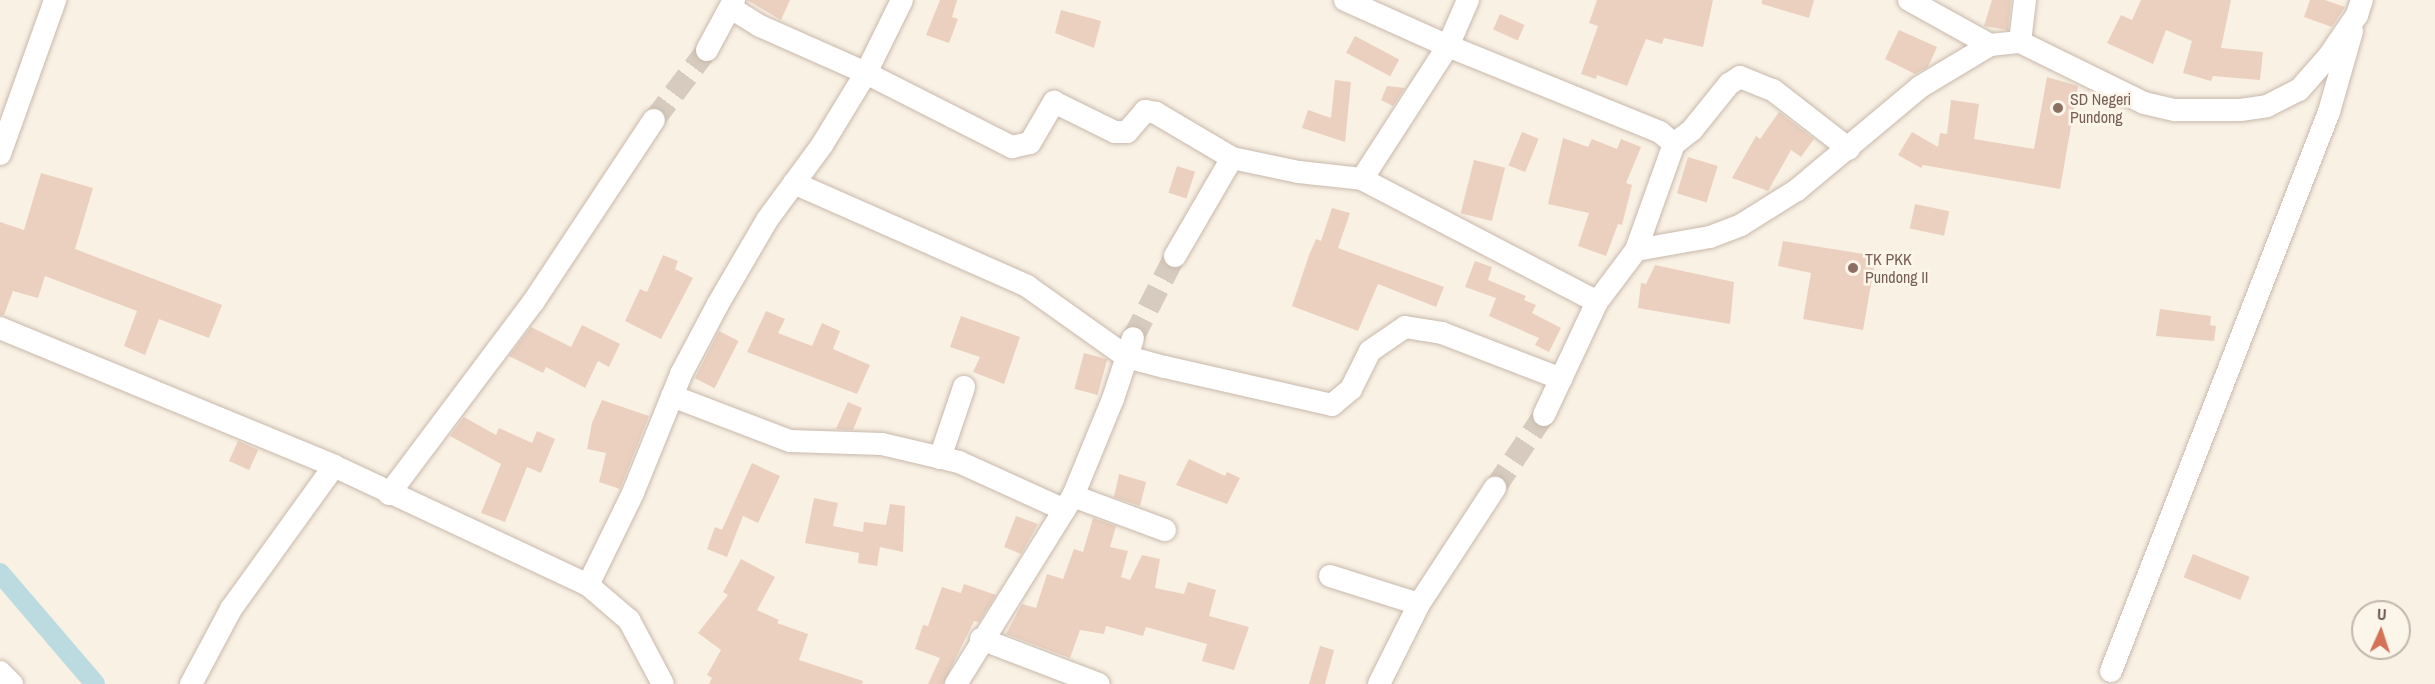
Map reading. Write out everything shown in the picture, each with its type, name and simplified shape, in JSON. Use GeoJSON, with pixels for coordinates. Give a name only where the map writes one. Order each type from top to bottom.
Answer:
{"type":"FeatureCollection","features":[{"type":"Feature","properties":{"kind":"street"},"geometry":{"type":"LineString","coordinates":[[0,154],[55,0]]}},
{"type":"Feature","properties":{"kind":"street"},"geometry":{"type":"LineString","coordinates":[[588,585],[633,493],[672,396],[718,304],[767,220],[794,183],[866,72],[902,0]]}},
{"type":"Feature","properties":{"kind":"street"},"geometry":{"type":"LineString","coordinates":[[1345,0],[1448,46],[1660,132],[1674,144]]}},
{"type":"Feature","properties":{"kind":"street"},"geometry":{"type":"LineString","coordinates":[[1362,179],[1448,46],[1468,0]]}},
{"type":"Feature","properties":{"kind":"street"},"geometry":{"type":"LineString","coordinates":[[1909,0],[1990,45]]}},
{"type":"Feature","properties":{"kind":"street"},"geometry":{"type":"LineString","coordinates":[[2020,42],[2025,0]]}},
{"type":"Feature","properties":{"kind":"street"},"geometry":{"type":"LineString","coordinates":[[707,50],[733,4],[760,26],[866,72],[1012,147],[1030,143],[1053,102],[1115,132],[1127,132],[1145,111],[1156,113],[1232,158],[1299,172],[1362,179],[1597,302]]}},
{"type":"Feature","properties":{"kind":"street"},"geometry":{"type":"LineString","coordinates":[[1636,250],[1710,237],[1741,225],[1797,190],[1849,149],[1920,87],[1990,45],[2020,42],[2144,103],[2208,112],[2267,106],[2299,90],[2359,8]]}},
{"type":"Feature","properties":{"kind":"street"},"geometry":{"type":"LineString","coordinates":[[2111,671],[2329,112],[2359,8]]}},
{"type":"Feature","properties":{"kind":"street"},"geometry":{"type":"LineString","coordinates":[[1544,415],[1597,302],[1636,250],[1674,144],[1692,130],[1729,84],[1740,77],[1773,90],[1849,149]]}},
{"type":"Feature","properties":{"kind":"street"},"geometry":{"type":"LineString","coordinates":[[389,494],[534,301],[654,120]]}},
{"type":"Feature","properties":{"kind":"street"},"geometry":{"type":"LineString","coordinates":[[1176,256],[1232,158]]}},
{"type":"Feature","properties":{"kind":"street"},"geometry":{"type":"LineString","coordinates":[[794,183],[1027,286],[1130,348],[1332,405],[1352,389],[1370,351],[1405,327],[1442,333],[1561,379]]}},
{"type":"Feature","properties":{"kind":"street"},"geometry":{"type":"LineString","coordinates":[[0,328],[334,466],[389,494],[588,585],[628,620],[663,684]]}},
{"type":"Feature","properties":{"kind":"street"},"geometry":{"type":"LineString","coordinates":[[956,684],[981,639],[1069,503],[1130,348]]}},
{"type":"Feature","properties":{"kind":"street"},"geometry":{"type":"LineString","coordinates":[[940,458],[964,387]]}},
{"type":"Feature","properties":{"kind":"street"},"geometry":{"type":"LineString","coordinates":[[672,396],[790,441],[858,441],[940,458],[1069,503],[1165,530]]}},
{"type":"Feature","properties":{"kind":"street"},"geometry":{"type":"LineString","coordinates":[[191,684],[231,609],[334,466]]}},
{"type":"Feature","properties":{"kind":"street"},"geometry":{"type":"LineString","coordinates":[[1379,684],[1419,604],[1495,488]]}},
{"type":"Feature","properties":{"kind":"street"},"geometry":{"type":"LineString","coordinates":[[1330,576],[1419,604]]}},
{"type":"Feature","properties":{"kind":"street"},"geometry":{"type":"LineString","coordinates":[[981,639],[1099,684]]}},
{"type":"Feature","properties":{"kind":"street"},"geometry":{"type":"LineString","coordinates":[[0,672],[12,684]]}},
{"type":"Feature","properties":{"kind":"building"},"geometry":{"type":"Polygon","coordinates":[[[747,0],[790,0],[781,20],[747,0]]]}},
{"type":"Feature","properties":{"kind":"building"},"geometry":{"type":"Polygon","coordinates":[[[940,0],[957,0],[952,17],[958,19],[949,43],[926,35],[940,0]]]}},
{"type":"Feature","properties":{"kind":"building"},"geometry":{"type":"Polygon","coordinates":[[[1597,0],[1713,0],[1703,47],[1664,38],[1662,44],[1646,39],[1627,86],[1597,75],[1596,79],[1581,74],[1598,26],[1589,23],[1597,0]]]}},
{"type":"Feature","properties":{"kind":"building"},"geometry":{"type":"Polygon","coordinates":[[[1762,0],[1814,0],[1809,18],[1762,4],[1762,0]]]}},
{"type":"Feature","properties":{"kind":"building"},"geometry":{"type":"Polygon","coordinates":[[[1992,0],[2011,0],[2008,30],[1984,26],[1992,0]]]}},
{"type":"Feature","properties":{"kind":"building"},"geometry":{"type":"Polygon","coordinates":[[[2141,0],[2231,0],[2221,48],[2263,52],[2260,80],[2213,76],[2211,81],[2183,73],[2192,41],[2166,30],[2153,64],[2107,43],[2121,15],[2132,20],[2141,0]]]}},
{"type":"Feature","properties":{"kind":"building"},"geometry":{"type":"Polygon","coordinates":[[[2310,0],[2325,0],[2345,7],[2332,27],[2304,17],[2310,0]]]}},
{"type":"Feature","properties":{"kind":"building"},"geometry":{"type":"Polygon","coordinates":[[[1061,10],[1101,21],[1094,48],[1055,33],[1061,10]]]}},
{"type":"Feature","properties":{"kind":"building"},"geometry":{"type":"Polygon","coordinates":[[[1500,14],[1525,25],[1518,41],[1493,30],[1500,14]]]}},
{"type":"Feature","properties":{"kind":"building"},"geometry":{"type":"Polygon","coordinates":[[[1899,30],[1937,47],[1928,67],[1915,74],[1885,59],[1899,30]]]}},
{"type":"Feature","properties":{"kind":"building"},"geometry":{"type":"Polygon","coordinates":[[[1355,36],[1399,59],[1390,76],[1346,53],[1355,36]]]}},
{"type":"Feature","properties":{"kind":"building","name":"SD Negeri Pundong"},"geometry":{"type":"Polygon","coordinates":[[[2047,77],[2078,86],[2060,189],[1923,165],[1921,168],[1898,155],[1912,132],[1938,147],[1940,133],[1947,134],[1951,100],[1979,104],[1974,139],[2034,149],[2047,77]]]}},
{"type":"Feature","properties":{"kind":"building"},"geometry":{"type":"Polygon","coordinates":[[[1335,80],[1351,82],[1345,142],[1302,128],[1308,110],[1331,118],[1335,80]]]}},
{"type":"Feature","properties":{"kind":"building"},"geometry":{"type":"Polygon","coordinates":[[[1387,86],[1405,88],[1393,106],[1381,100],[1387,86]]]}},
{"type":"Feature","properties":{"kind":"building"},"geometry":{"type":"Polygon","coordinates":[[[1779,112],[1814,139],[1801,157],[1791,150],[1768,191],[1732,178],[1756,136],[1760,139],[1779,112]]]}},
{"type":"Feature","properties":{"kind":"building"},"geometry":{"type":"Polygon","coordinates":[[[1522,132],[1539,139],[1525,172],[1509,165],[1522,132]]]}},
{"type":"Feature","properties":{"kind":"building"},"geometry":{"type":"Polygon","coordinates":[[[1563,138],[1588,147],[1592,139],[1617,149],[1621,139],[1641,147],[1626,183],[1632,185],[1622,225],[1618,224],[1606,256],[1578,246],[1589,213],[1548,204],[1563,138]]]}},
{"type":"Feature","properties":{"kind":"building"},"geometry":{"type":"Polygon","coordinates":[[[1688,157],[1718,166],[1707,202],[1677,193],[1688,157]]]}},
{"type":"Feature","properties":{"kind":"building"},"geometry":{"type":"Polygon","coordinates":[[[1474,160],[1505,168],[1492,221],[1461,213],[1474,160]]]}},
{"type":"Feature","properties":{"kind":"building"},"geometry":{"type":"Polygon","coordinates":[[[1177,166],[1195,172],[1186,199],[1168,193],[1177,166]]]}},
{"type":"Feature","properties":{"kind":"building"},"geometry":{"type":"Polygon","coordinates":[[[41,173],[93,188],[75,249],[222,305],[209,338],[159,319],[145,355],[124,346],[137,311],[45,276],[38,298],[13,291],[4,315],[0,315],[0,222],[24,230],[41,173]]]}},
{"type":"Feature","properties":{"kind":"building"},"geometry":{"type":"Polygon","coordinates":[[[1915,204],[1949,211],[1944,236],[1910,228],[1915,204]]]}},
{"type":"Feature","properties":{"kind":"building"},"geometry":{"type":"Polygon","coordinates":[[[1332,208],[1350,213],[1338,248],[1444,287],[1436,307],[1378,284],[1358,331],[1292,306],[1309,255],[1316,239],[1321,241],[1332,208]]]}},
{"type":"Feature","properties":{"kind":"building"},"geometry":{"type":"Polygon","coordinates":[[[1783,241],[1876,256],[1863,330],[1803,319],[1811,273],[1778,266],[1783,241]]]}},
{"type":"Feature","properties":{"kind":"building"},"geometry":{"type":"Polygon","coordinates":[[[663,255],[678,261],[675,269],[693,278],[661,339],[625,321],[640,289],[647,292],[663,255]]]}},
{"type":"Feature","properties":{"kind":"building"},"geometry":{"type":"Polygon","coordinates":[[[1475,261],[1492,267],[1488,280],[1526,296],[1524,300],[1536,305],[1532,313],[1561,328],[1549,352],[1535,345],[1539,338],[1489,316],[1496,298],[1465,287],[1475,261]]]}},
{"type":"Feature","properties":{"kind":"building"},"geometry":{"type":"Polygon","coordinates":[[[1655,265],[1734,282],[1730,324],[1638,308],[1641,283],[1646,284],[1655,265]]]}},
{"type":"Feature","properties":{"kind":"building"},"geometry":{"type":"Polygon","coordinates":[[[2160,309],[2211,316],[2210,325],[2216,326],[2214,341],[2156,336],[2160,309]]]}},
{"type":"Feature","properties":{"kind":"building"},"geometry":{"type":"Polygon","coordinates":[[[766,311],[785,319],[778,333],[812,346],[822,323],[840,331],[833,349],[870,365],[857,394],[747,352],[766,311]]]}},
{"type":"Feature","properties":{"kind":"building"},"geometry":{"type":"Polygon","coordinates":[[[961,316],[1020,337],[1004,384],[973,372],[980,357],[950,347],[961,316]]]}},
{"type":"Feature","properties":{"kind":"building"},"geometry":{"type":"Polygon","coordinates":[[[582,325],[620,344],[609,367],[598,361],[585,388],[546,367],[543,373],[509,356],[531,327],[571,347],[582,325]]]}},
{"type":"Feature","properties":{"kind":"building"},"geometry":{"type":"Polygon","coordinates":[[[719,331],[739,341],[715,388],[695,378],[719,331]]]}},
{"type":"Feature","properties":{"kind":"building"},"geometry":{"type":"Polygon","coordinates":[[[1084,353],[1107,359],[1098,395],[1074,389],[1084,353]]]}},
{"type":"Feature","properties":{"kind":"building"},"geometry":{"type":"Polygon","coordinates":[[[602,400],[649,416],[620,489],[599,482],[606,453],[587,449],[592,423],[602,400]]]}},
{"type":"Feature","properties":{"kind":"building"},"geometry":{"type":"Polygon","coordinates":[[[848,402],[862,408],[853,430],[836,429],[848,402]]]}},
{"type":"Feature","properties":{"kind":"building"},"geometry":{"type":"Polygon","coordinates":[[[464,417],[496,435],[499,428],[532,443],[537,431],[555,439],[541,473],[527,467],[505,522],[481,513],[501,464],[450,436],[464,417]]]}},
{"type":"Feature","properties":{"kind":"building"},"geometry":{"type":"Polygon","coordinates":[[[238,441],[258,450],[249,470],[229,461],[238,441]]]}},
{"type":"Feature","properties":{"kind":"building"},"geometry":{"type":"Polygon","coordinates":[[[1189,459],[1225,476],[1227,472],[1240,478],[1227,504],[1176,485],[1189,459]]]}},
{"type":"Feature","properties":{"kind":"building"},"geometry":{"type":"Polygon","coordinates":[[[752,463],[780,476],[758,523],[743,516],[727,557],[707,549],[715,527],[722,530],[752,463]]]}},
{"type":"Feature","properties":{"kind":"building"},"geometry":{"type":"Polygon","coordinates":[[[1119,474],[1146,482],[1140,506],[1114,497],[1119,474]]]}},
{"type":"Feature","properties":{"kind":"building"},"geometry":{"type":"Polygon","coordinates":[[[814,498],[838,503],[833,526],[863,532],[864,522],[886,525],[890,504],[905,506],[903,552],[880,547],[877,566],[858,563],[859,553],[805,543],[814,498]]]}},
{"type":"Feature","properties":{"kind":"building"},"geometry":{"type":"Polygon","coordinates":[[[1016,516],[1038,524],[1021,554],[1004,547],[1016,516]]]}},
{"type":"Feature","properties":{"kind":"building"},"geometry":{"type":"Polygon","coordinates":[[[1093,518],[1116,526],[1110,547],[1128,551],[1121,577],[1130,580],[1142,555],[1160,559],[1155,588],[1184,594],[1188,582],[1216,590],[1209,616],[1249,627],[1234,670],[1202,661],[1207,644],[1146,627],[1143,636],[1106,626],[1104,634],[1080,630],[1070,658],[1006,634],[1022,604],[1036,608],[1047,574],[1063,579],[1074,549],[1083,552],[1093,518]]]}},
{"type":"Feature","properties":{"kind":"building"},"geometry":{"type":"Polygon","coordinates":[[[2193,554],[2250,577],[2240,600],[2184,577],[2193,554]]]}},
{"type":"Feature","properties":{"kind":"building"},"geometry":{"type":"Polygon","coordinates":[[[741,559],[775,577],[757,610],[779,620],[777,623],[808,634],[799,660],[863,681],[862,684],[709,684],[712,678],[707,675],[721,650],[698,633],[728,595],[723,592],[741,559]]]}},
{"type":"Feature","properties":{"kind":"building"},"geometry":{"type":"Polygon","coordinates":[[[964,584],[996,595],[979,622],[974,621],[943,684],[928,684],[940,658],[915,649],[923,625],[928,626],[942,587],[961,593],[964,584]]]}},
{"type":"Feature","properties":{"kind":"building"},"geometry":{"type":"Polygon","coordinates":[[[1320,646],[1334,650],[1325,684],[1309,684],[1320,646]]]}},
{"type":"Feature","properties":{"kind":"waterway"},"geometry":{"type":"LineString","coordinates":[[0,573],[95,684]]}},
{"type":"Feature","properties":{"kind":"tunnel"},"geometry":{"type":"LineString","coordinates":[[654,120],[707,50]]}},
{"type":"Feature","properties":{"kind":"tunnel"},"geometry":{"type":"LineString","coordinates":[[1133,338],[1175,256]]}},
{"type":"Feature","properties":{"kind":"tunnel"},"geometry":{"type":"LineString","coordinates":[[1495,488],[1544,415]]}},
{"type":"Feature","properties":{"kind":"place","name":"SD Negeri Pundong"},"geometry":{"type":"Point","coordinates":[2058,108]}},
{"type":"Feature","properties":{"kind":"place","name":"TK PKK Pundong II"},"geometry":{"type":"Point","coordinates":[1853,268]}}]}
